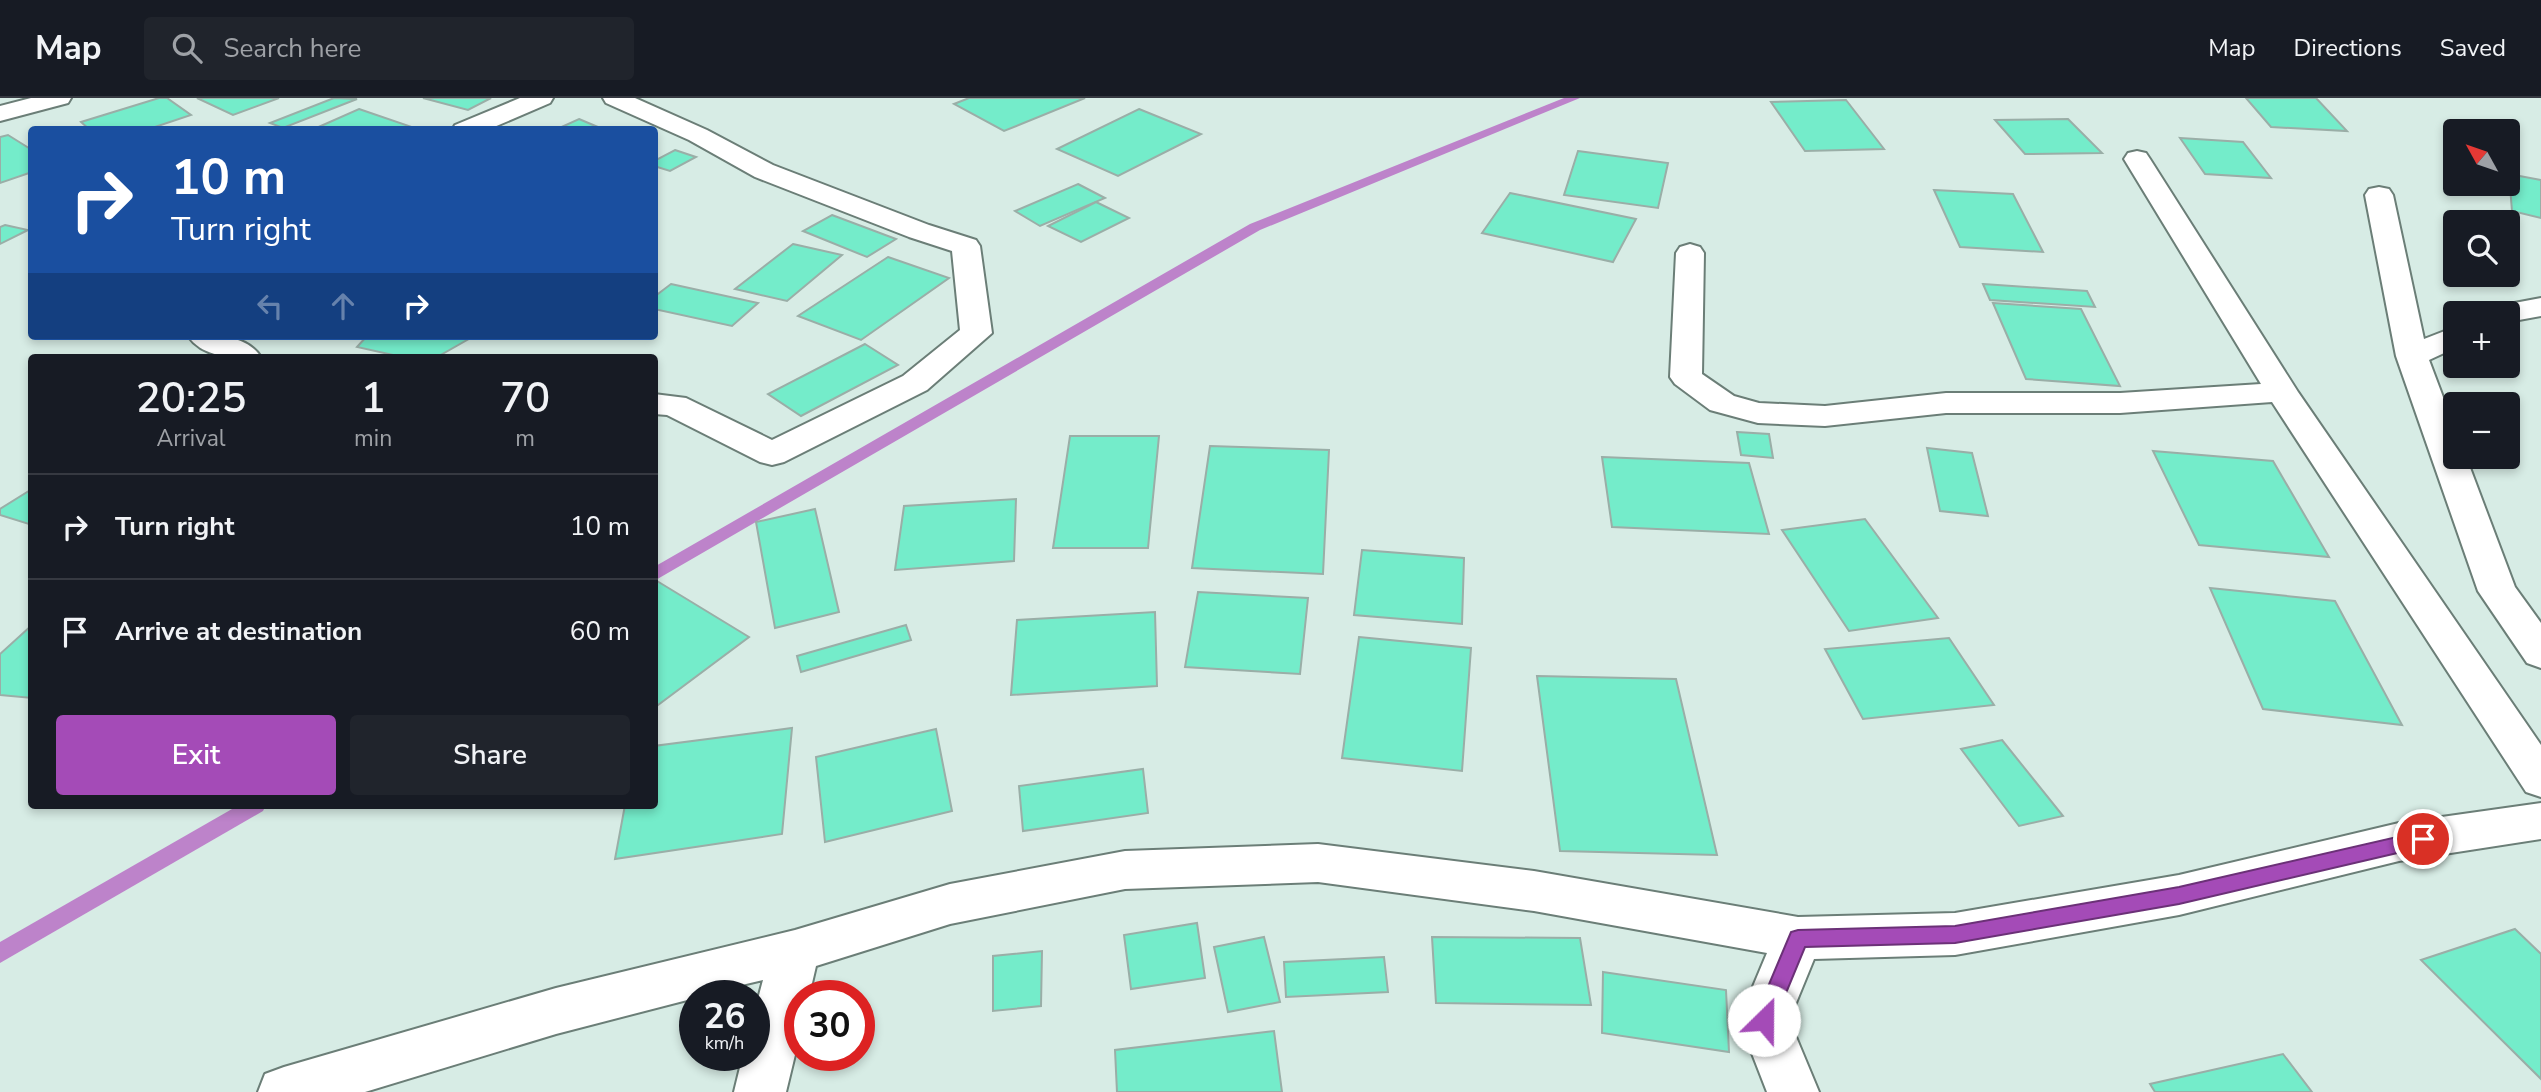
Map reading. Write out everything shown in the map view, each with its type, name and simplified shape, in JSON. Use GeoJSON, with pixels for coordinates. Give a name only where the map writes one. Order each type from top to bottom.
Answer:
{"type":"FeatureCollection","features":[{"type":"Feature","properties":{"kind":"street"},"geometry":{"type":"LineString","coordinates":[[0,114],[59,98]]}},
{"type":"Feature","properties":{"kind":"street"},"geometry":{"type":"LineString","coordinates":[[474,126],[541,98]]}},
{"type":"Feature","properties":{"kind":"street"},"geometry":{"type":"LineString","coordinates":[[615,98],[698,135],[764,171],[919,231],[966,246],[976,333],[915,383],[772,454],[674,405],[658,404]]}},
{"type":"Feature","properties":{"kind":"street"},"geometry":{"type":"LineString","coordinates":[[2137,159],[2281,392],[2541,780]]}},
{"type":"Feature","properties":{"kind":"street"},"geometry":{"type":"LineString","coordinates":[[2379,195],[2412,356],[2497,591],[2541,653]]}},
{"type":"Feature","properties":{"kind":"street"},"geometry":{"type":"LineString","coordinates":[[1690,253],[1686,377],[1722,403],[1758,413],[1825,416],[1947,403],[2120,403],[2281,392]]}},
{"type":"Feature","properties":{"kind":"street"},"geometry":{"type":"LineString","coordinates":[[2520,310],[2541,307]]}},
{"type":"Feature","properties":{"kind":"street"},"geometry":{"type":"LineString","coordinates":[[212,340],[239,354]]}},
{"type":"Feature","properties":{"kind":"street"},"geometry":{"type":"LineString","coordinates":[[2412,356],[2443,342]]}},
{"type":"Feature","properties":{"kind":"street"},"geometry":{"type":"LineString","coordinates":[[284,1092],[555,1011],[795,951],[950,904],[1125,870],[1318,863],[1534,891],[1798,938],[1955,934],[2179,895],[2399,842],[2541,821]]}},
{"type":"Feature","properties":{"kind":"street"},"geometry":{"type":"LineString","coordinates":[[1793,1092],[1764,1020],[1798,938]]}},
{"type":"Feature","properties":{"kind":"street"},"geometry":{"type":"LineString","coordinates":[[760,1092],[795,951]]}},
{"type":"Feature","properties":{"kind":"building"},"geometry":{"type":"Polygon","coordinates":[[[159,98],[167,98],[191,115],[158,126],[86,126],[81,122],[159,98]]]}},
{"type":"Feature","properties":{"kind":"building"},"geometry":{"type":"Polygon","coordinates":[[[197,98],[279,98],[233,115],[197,98]]]}},
{"type":"Feature","properties":{"kind":"building"},"geometry":{"type":"Polygon","coordinates":[[[334,98],[357,99],[288,126],[270,123],[334,98]]]}},
{"type":"Feature","properties":{"kind":"building"},"geometry":{"type":"Polygon","coordinates":[[[423,98],[491,98],[468,110],[423,98]]]}},
{"type":"Feature","properties":{"kind":"building"},"geometry":{"type":"Polygon","coordinates":[[[969,98],[1085,98],[1004,131],[954,104],[969,98]]]}},
{"type":"Feature","properties":{"kind":"building"},"geometry":{"type":"Polygon","coordinates":[[[2246,98],[2316,98],[2347,131],[2271,127],[2246,98]]]}},
{"type":"Feature","properties":{"kind":"building"},"geometry":{"type":"Polygon","coordinates":[[[1846,100],[1884,149],[1805,151],[1771,102],[1846,100]]]}},
{"type":"Feature","properties":{"kind":"building"},"geometry":{"type":"Polygon","coordinates":[[[359,109],[409,126],[321,126],[359,109]]]}},
{"type":"Feature","properties":{"kind":"building"},"geometry":{"type":"Polygon","coordinates":[[[1139,109],[1201,134],[1118,176],[1057,149],[1139,109]]]}},
{"type":"Feature","properties":{"kind":"building"},"geometry":{"type":"Polygon","coordinates":[[[579,119],[596,126],[564,126],[579,119]]]}},
{"type":"Feature","properties":{"kind":"building"},"geometry":{"type":"Polygon","coordinates":[[[2068,119],[2102,153],[2025,154],[1995,120],[2068,119]]]}},
{"type":"Feature","properties":{"kind":"building"},"geometry":{"type":"Polygon","coordinates":[[[8,135],[28,148],[28,173],[0,183],[0,137],[8,135]]]}},
{"type":"Feature","properties":{"kind":"building"},"geometry":{"type":"Polygon","coordinates":[[[2180,138],[2243,142],[2271,178],[2205,174],[2180,138]]]}},
{"type":"Feature","properties":{"kind":"building"},"geometry":{"type":"Polygon","coordinates":[[[675,150],[696,157],[670,171],[658,167],[658,159],[675,150]]]}},
{"type":"Feature","properties":{"kind":"building"},"geometry":{"type":"Polygon","coordinates":[[[1578,151],[1668,163],[1658,208],[1564,195],[1578,151]]]}},
{"type":"Feature","properties":{"kind":"building"},"geometry":{"type":"Polygon","coordinates":[[[2520,176],[2541,180],[2541,218],[2520,213],[2520,210],[2512,210],[2511,196],[2520,196],[2520,176]]]}},
{"type":"Feature","properties":{"kind":"building"},"geometry":{"type":"Polygon","coordinates":[[[1078,184],[1105,198],[1040,226],[1015,211],[1078,184]]]}},
{"type":"Feature","properties":{"kind":"building"},"geometry":{"type":"Polygon","coordinates":[[[1934,190],[2013,194],[2043,252],[1960,247],[1934,190]]]}},
{"type":"Feature","properties":{"kind":"building"},"geometry":{"type":"Polygon","coordinates":[[[1510,193],[1636,219],[1613,262],[1482,233],[1510,193]]]}},
{"type":"Feature","properties":{"kind":"building"},"geometry":{"type":"Polygon","coordinates":[[[1096,202],[1129,218],[1081,242],[1048,226],[1096,202]]]}},
{"type":"Feature","properties":{"kind":"building"},"geometry":{"type":"Polygon","coordinates":[[[832,215],[896,239],[867,257],[803,231],[832,215]]]}},
{"type":"Feature","properties":{"kind":"building"},"geometry":{"type":"Polygon","coordinates":[[[5,225],[28,230],[0,244],[0,227],[5,225]]]}},
{"type":"Feature","properties":{"kind":"building"},"geometry":{"type":"Polygon","coordinates":[[[793,244],[842,255],[787,301],[735,289],[793,244]]]}},
{"type":"Feature","properties":{"kind":"building"},"geometry":{"type":"Polygon","coordinates":[[[888,257],[949,278],[861,340],[798,316],[888,257]]]}},
{"type":"Feature","properties":{"kind":"building"},"geometry":{"type":"Polygon","coordinates":[[[671,284],[758,303],[732,326],[658,310],[658,294],[671,284]]]}},
{"type":"Feature","properties":{"kind":"building"},"geometry":{"type":"Polygon","coordinates":[[[1983,284],[2087,291],[2095,307],[1990,300],[1983,284]]]}},
{"type":"Feature","properties":{"kind":"building"},"geometry":{"type":"Polygon","coordinates":[[[1993,303],[2081,309],[2120,386],[2026,379],[1993,303]]]}},
{"type":"Feature","properties":{"kind":"building"},"geometry":{"type":"Polygon","coordinates":[[[363,340],[467,340],[442,354],[388,354],[357,347],[363,340]]]}},
{"type":"Feature","properties":{"kind":"building"},"geometry":{"type":"Polygon","coordinates":[[[865,344],[898,365],[801,416],[768,394],[865,344]]]}},
{"type":"Feature","properties":{"kind":"building"},"geometry":{"type":"Polygon","coordinates":[[[1737,432],[1769,434],[1773,458],[1741,455],[1737,432]]]}},
{"type":"Feature","properties":{"kind":"building"},"geometry":{"type":"Polygon","coordinates":[[[1070,436],[1159,436],[1148,548],[1053,548],[1070,436]]]}},
{"type":"Feature","properties":{"kind":"building"},"geometry":{"type":"Polygon","coordinates":[[[1210,446],[1329,450],[1323,574],[1192,568],[1210,446]]]}},
{"type":"Feature","properties":{"kind":"building"},"geometry":{"type":"Polygon","coordinates":[[[1927,448],[1972,453],[1988,516],[1940,511],[1927,448]]]}},
{"type":"Feature","properties":{"kind":"building"},"geometry":{"type":"Polygon","coordinates":[[[2153,451],[2273,461],[2329,557],[2199,545],[2153,451]]]}},
{"type":"Feature","properties":{"kind":"building"},"geometry":{"type":"Polygon","coordinates":[[[1602,457],[1749,463],[1769,534],[1612,527],[1602,457]]]}},
{"type":"Feature","properties":{"kind":"building"},"geometry":{"type":"Polygon","coordinates":[[[28,492],[28,524],[0,515],[0,509],[28,492]]]}},
{"type":"Feature","properties":{"kind":"building"},"geometry":{"type":"Polygon","coordinates":[[[1016,499],[1014,561],[895,570],[904,506],[1016,499]]]}},
{"type":"Feature","properties":{"kind":"building"},"geometry":{"type":"Polygon","coordinates":[[[815,509],[839,612],[775,628],[756,522],[815,509]]]}},
{"type":"Feature","properties":{"kind":"building"},"geometry":{"type":"Polygon","coordinates":[[[1865,519],[1938,618],[1849,631],[1782,530],[1865,519]]]}},
{"type":"Feature","properties":{"kind":"building"},"geometry":{"type":"Polygon","coordinates":[[[1362,550],[1464,558],[1462,624],[1354,615],[1362,550]]]}},
{"type":"Feature","properties":{"kind":"building"},"geometry":{"type":"Polygon","coordinates":[[[658,582],[749,637],[658,705],[658,582]]]}},
{"type":"Feature","properties":{"kind":"building"},"geometry":{"type":"Polygon","coordinates":[[[2210,588],[2335,601],[2402,725],[2263,709],[2210,588]]]}},
{"type":"Feature","properties":{"kind":"building"},"geometry":{"type":"Polygon","coordinates":[[[1198,592],[1308,598],[1300,674],[1185,667],[1198,592]]]}},
{"type":"Feature","properties":{"kind":"building"},"geometry":{"type":"Polygon","coordinates":[[[1155,612],[1157,686],[1011,695],[1017,620],[1155,612]]]}},
{"type":"Feature","properties":{"kind":"building"},"geometry":{"type":"Polygon","coordinates":[[[906,625],[911,640],[801,672],[797,656],[906,625]]]}},
{"type":"Feature","properties":{"kind":"building"},"geometry":{"type":"Polygon","coordinates":[[[28,629],[28,698],[0,695],[0,654],[28,629]]]}},
{"type":"Feature","properties":{"kind":"building"},"geometry":{"type":"Polygon","coordinates":[[[1359,637],[1471,648],[1462,771],[1342,758],[1359,637]]]}},
{"type":"Feature","properties":{"kind":"building"},"geometry":{"type":"Polygon","coordinates":[[[1949,638],[1994,705],[1863,719],[1825,649],[1949,638]]]}},
{"type":"Feature","properties":{"kind":"building"},"geometry":{"type":"Polygon","coordinates":[[[1537,676],[1676,679],[1717,855],[1560,851],[1537,676]]]}},
{"type":"Feature","properties":{"kind":"building"},"geometry":{"type":"Polygon","coordinates":[[[792,728],[782,834],[615,859],[624,809],[658,809],[658,745],[792,728]]]}},
{"type":"Feature","properties":{"kind":"building"},"geometry":{"type":"Polygon","coordinates":[[[936,729],[952,811],[825,842],[816,757],[936,729]]]}},
{"type":"Feature","properties":{"kind":"building"},"geometry":{"type":"Polygon","coordinates":[[[2002,740],[2063,816],[2019,826],[1961,749],[2002,740]]]}},
{"type":"Feature","properties":{"kind":"building"},"geometry":{"type":"Polygon","coordinates":[[[1143,769],[1148,813],[1023,831],[1019,786],[1143,769]]]}},
{"type":"Feature","properties":{"kind":"building"},"geometry":{"type":"Polygon","coordinates":[[[1197,923],[1205,978],[1131,989],[1124,935],[1197,923]]]}},
{"type":"Feature","properties":{"kind":"building"},"geometry":{"type":"Polygon","coordinates":[[[2515,929],[2541,954],[2541,1079],[2421,960],[2515,929]]]}},
{"type":"Feature","properties":{"kind":"building"},"geometry":{"type":"Polygon","coordinates":[[[1264,937],[1280,1002],[1228,1012],[1214,947],[1264,937]]]}},
{"type":"Feature","properties":{"kind":"building"},"geometry":{"type":"Polygon","coordinates":[[[1432,937],[1580,938],[1591,1005],[1436,1003],[1432,937]]]}},
{"type":"Feature","properties":{"kind":"building"},"geometry":{"type":"Polygon","coordinates":[[[1042,951],[1041,1006],[993,1011],[993,956],[1042,951]]]}},
{"type":"Feature","properties":{"kind":"building"},"geometry":{"type":"Polygon","coordinates":[[[1384,957],[1388,992],[1286,997],[1284,962],[1384,957]]]}},
{"type":"Feature","properties":{"kind":"building"},"geometry":{"type":"Polygon","coordinates":[[[1603,972],[1726,990],[1729,1052],[1602,1033],[1603,972]]]}},
{"type":"Feature","properties":{"kind":"building"},"geometry":{"type":"Polygon","coordinates":[[[1274,1031],[1282,1092],[1117,1092],[1115,1050],[1274,1031]]]}},
{"type":"Feature","properties":{"kind":"building"},"geometry":{"type":"Polygon","coordinates":[[[2283,1054],[2312,1092],[2155,1092],[2150,1084],[2283,1054]]]}},
{"type":"Feature","properties":{"kind":"waterway"},"geometry":{"type":"LineString","coordinates":[[658,573],[1255,227],[1574,98]]}},
{"type":"Feature","properties":{"kind":"waterway"},"geometry":{"type":"LineString","coordinates":[[0,953],[249,809]]}},
{"type":"Feature","properties":{"kind":"route"},"geometry":{"type":"LineString","coordinates":[[1764,1020],[1798,938],[1955,934],[2179,895],[2399,842],[2423,839]]}}]}
